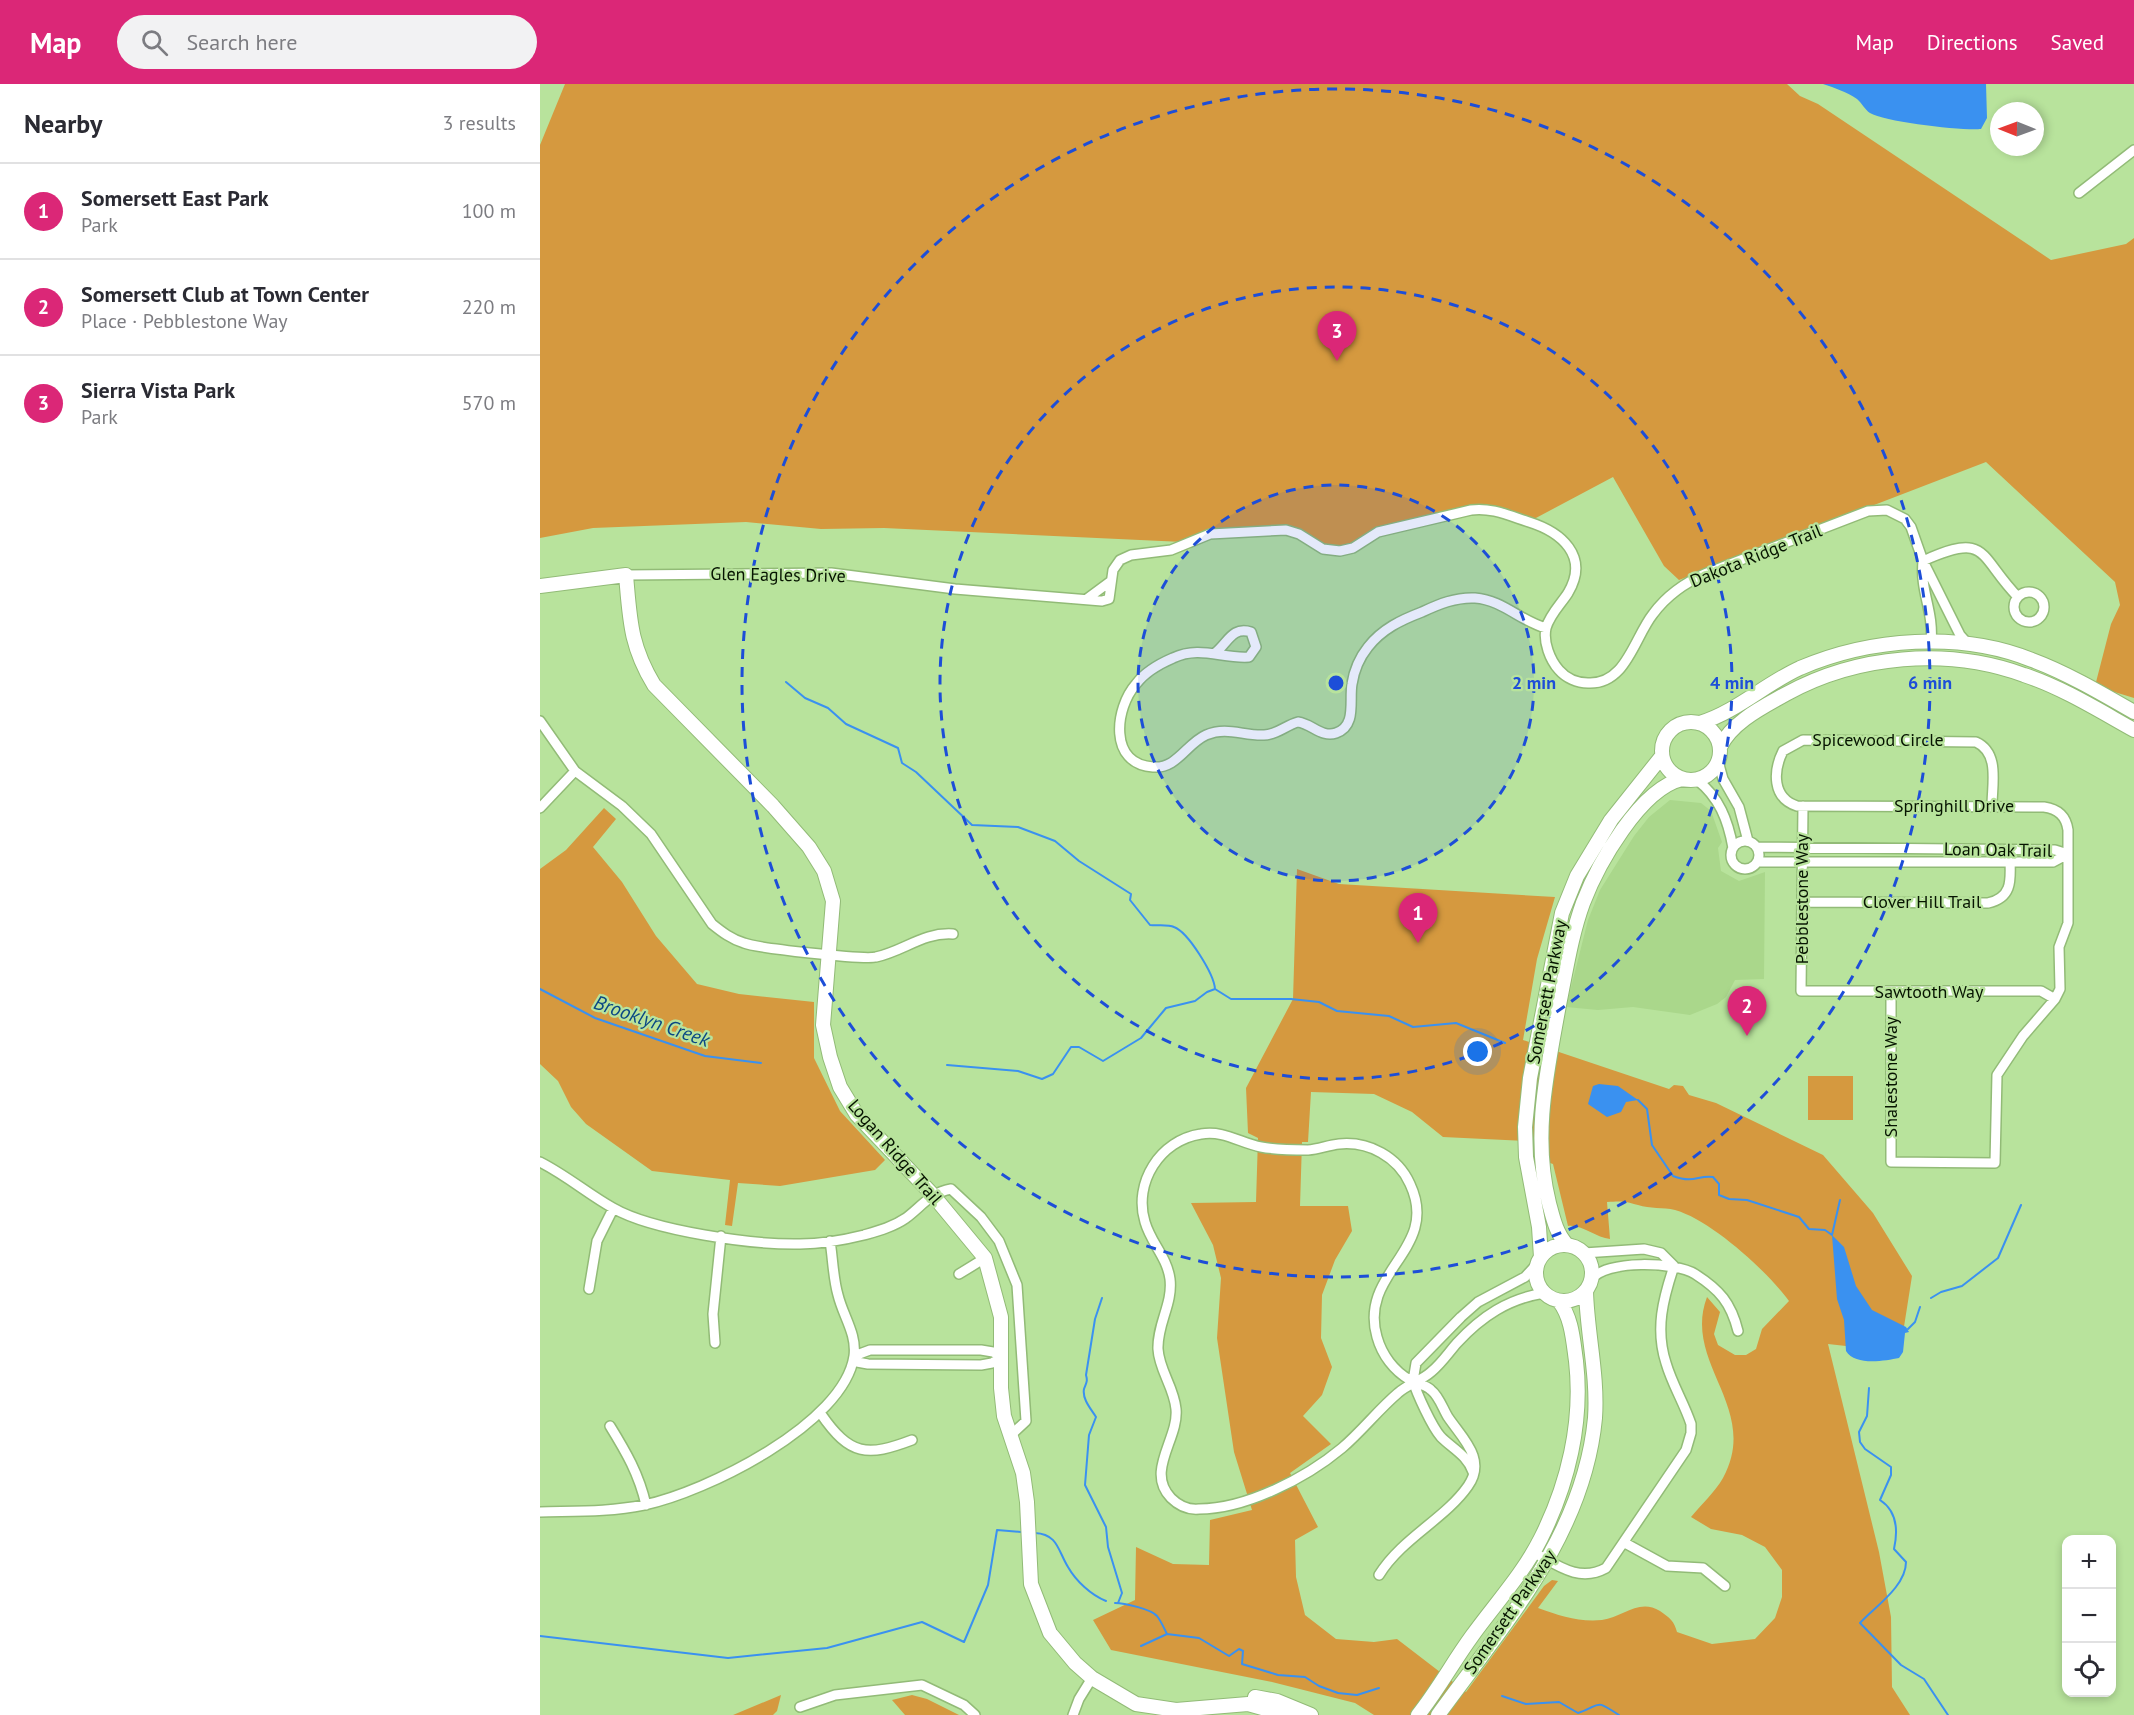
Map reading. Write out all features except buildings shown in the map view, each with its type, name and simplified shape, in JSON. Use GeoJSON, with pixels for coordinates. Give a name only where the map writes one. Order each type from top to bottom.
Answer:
{"type":"FeatureCollection","features":[{"type":"Feature","properties":{"kind":"main road","name":"Glen Eagles Drive"},"geometry":{"type":"LineString","coordinates":[[540,586],[626,575]]}},
{"type":"Feature","properties":{"kind":"main road","name":"Logan Ridge Trail"},"geometry":{"type":"LineString","coordinates":[[626,575],[631,635],[640,662],[654,685],[773,806],[809,848],[824,871],[833,902],[823,1025],[840,1087],[857,1115],[932,1194],[985,1258],[1001,1317],[1005,1416],[1024,1483],[1029,1566],[1036,1602],[1061,1648],[1092,1677],[1136,1704],[1157,1709],[1248,1704],[1287,1715]]}},
{"type":"Feature","properties":{"kind":"main road"},"geometry":{"type":"LineString","coordinates":[[1700,723],[1713,732],[1719,747],[1718,761],[1710,773],[1697,780],[1682,779],[1669,770],[1662,756],[1666,737],[1672,729],[1690,722],[1700,723],[1723,715],[1771,684],[1822,659],[1860,649],[1931,643],[1968,644],[1998,649],[2031,659],[2134,711]]}},
{"type":"Feature","properties":{"kind":"main road"},"geometry":{"type":"LineString","coordinates":[[1719,747],[1725,737],[1744,720],[1771,702],[1824,676],[1865,664],[1905,660],[1973,662],[2002,668],[2058,689],[2134,730]]}},
{"type":"Feature","properties":{"kind":"main road","name":"Somersett Parkway"},"geometry":{"type":"LineString","coordinates":[[1539,1260],[1539,1227],[1526,1157],[1525,1127],[1530,1078],[1562,913],[1578,876],[1611,820],[1662,756]]}},
{"type":"Feature","properties":{"kind":"main road","name":"Somersett Parkway"},"geometry":{"type":"LineString","coordinates":[[1567,1245],[1554,1224],[1545,1189],[1540,1154],[1540,1125],[1546,1076],[1574,933],[1588,893],[1616,841],[1658,790],[1668,782],[1682,779]]}},
{"type":"Feature","properties":{"kind":"main road"},"geometry":{"type":"LineString","coordinates":[[1567,1245],[1584,1253],[1591,1266],[1589,1286],[1574,1299],[1559,1301],[1544,1293],[1537,1279],[1539,1260],[1552,1247],[1567,1245]]}},
{"type":"Feature","properties":{"kind":"main road","name":"Somersett Parkway"},"geometry":{"type":"LineString","coordinates":[[1438,1715],[1548,1560],[1580,1490],[1595,1418],[1589,1286]]}},
{"type":"Feature","properties":{"kind":"main road","name":"Somersett Parkway"},"geometry":{"type":"LineString","coordinates":[[1418,1715],[1533,1552],[1560,1494],[1573,1449],[1577,1417],[1578,1375],[1567,1312],[1559,1301]]}},
{"type":"Feature","properties":{"kind":"main road","name":"Logan Ridge Trail"},"geometry":{"type":"LineString","coordinates":[[1106,1686],[1157,1700],[1253,1696],[1277,1701],[1311,1715]]}},
{"type":"Feature","properties":{"kind":"street"},"geometry":{"type":"LineString","coordinates":[[2079,193],[2134,150]]}},
{"type":"Feature","properties":{"kind":"street"},"geometry":{"type":"LineString","coordinates":[[1088,598],[1102,601],[1109,598],[1112,593],[1111,581],[1116,565],[1125,557],[1171,550],[1210,534],[1286,530],[1299,534],[1323,549],[1340,551],[1353,548],[1378,532],[1471,510],[1485,509],[1549,528],[1561,537],[1570,549],[1575,565],[1573,582],[1546,628],[1488,600],[1468,598],[1446,602],[1390,627],[1368,647],[1352,682],[1349,722],[1340,732],[1323,733],[1298,722],[1265,735],[1225,730],[1196,741],[1168,765],[1152,767],[1137,762],[1124,749],[1119,731],[1122,707],[1135,684],[1154,667],[1180,654],[1198,651],[1215,653]]}},
{"type":"Feature","properties":{"kind":"street","name":"Dakota Ridge Trail"},"geometry":{"type":"LineString","coordinates":[[1546,628],[1547,646],[1559,670],[1576,681],[1596,683],[1608,679],[1619,670],[1652,614],[1668,597],[1686,584],[1707,573],[1868,511],[1887,510],[1905,519],[1911,527],[1923,561],[1960,635],[1968,644]]}},
{"type":"Feature","properties":{"kind":"street"},"geometry":{"type":"LineString","coordinates":[[1923,561],[1956,547],[1974,549],[1992,563],[2000,579],[2018,597]]}},
{"type":"Feature","properties":{"kind":"street","name":"Dakota Ridge Trail"},"geometry":{"type":"LineString","coordinates":[[1923,561],[1924,594],[1933,621],[1931,643]]}},
{"type":"Feature","properties":{"kind":"street","name":"Glen Eagles Drive"},"geometry":{"type":"LineString","coordinates":[[626,575],[831,573],[955,589],[1088,598]]}},
{"type":"Feature","properties":{"kind":"street"},"geometry":{"type":"LineString","coordinates":[[1088,598],[1111,581]]}},
{"type":"Feature","properties":{"kind":"street"},"geometry":{"type":"LineString","coordinates":[[540,721],[575,771],[622,806],[651,834],[712,924],[724,934],[746,944],[872,958],[889,954],[924,936],[953,934]]}},
{"type":"Feature","properties":{"kind":"street","name":"Spicewood Circle"},"geometry":{"type":"LineString","coordinates":[[1803,806],[1790,804],[1778,792],[1776,771],[1783,751],[1803,740],[1976,742],[1984,746],[1993,761],[1992,806]]}},
{"type":"Feature","properties":{"kind":"street"},"geometry":{"type":"LineString","coordinates":[[1697,780],[1716,797],[1729,829],[1733,848],[1732,860],[1738,867],[1747,869],[1757,862],[1759,854],[1718,761]]}},
{"type":"Feature","properties":{"kind":"street"},"geometry":{"type":"LineString","coordinates":[[540,807],[575,771]]}},
{"type":"Feature","properties":{"kind":"street","name":"Springhill Drive"},"geometry":{"type":"LineString","coordinates":[[1803,806],[2044,807],[2058,811],[2067,824],[2068,854]]}},
{"type":"Feature","properties":{"kind":"street","name":"Pebblestone Way"},"geometry":{"type":"LineString","coordinates":[[1801,991],[1803,806]]}},
{"type":"Feature","properties":{"kind":"street"},"geometry":{"type":"LineString","coordinates":[[1733,848],[1738,843],[1753,844]]}},
{"type":"Feature","properties":{"kind":"street","name":"Loan Oak Trail"},"geometry":{"type":"LineString","coordinates":[[1753,844],[1802,847],[2055,850],[2068,854]]}},
{"type":"Feature","properties":{"kind":"street"},"geometry":{"type":"LineString","coordinates":[[2055,999],[2060,989],[2059,947],[2068,923],[2068,854]]}},
{"type":"Feature","properties":{"kind":"street","name":"Loan Oak Trail"},"geometry":{"type":"LineString","coordinates":[[1757,862],[2053,862],[2068,854]]}},
{"type":"Feature","properties":{"kind":"street","name":"Clover Hill Trail"},"geometry":{"type":"LineString","coordinates":[[1803,902],[1988,903],[2004,896],[2008,890],[2011,882],[2010,862]]}},
{"type":"Feature","properties":{"kind":"street","name":"Sawtooth Way"},"geometry":{"type":"LineString","coordinates":[[1801,991],[2041,991],[2055,999]]}},
{"type":"Feature","properties":{"kind":"street","name":"Shalestone Way"},"geometry":{"type":"LineString","coordinates":[[1891,992],[1891,1162],[1995,1163],[1997,1075],[2023,1036],[2055,999]]}},
{"type":"Feature","properties":{"kind":"street"},"geometry":{"type":"LineString","coordinates":[[1379,1575],[1389,1560],[1466,1489],[1474,1474],[1475,1457],[1467,1441],[1431,1390],[1413,1381],[1396,1370],[1382,1350],[1376,1333],[1374,1313],[1382,1282],[1405,1252],[1415,1230],[1416,1205],[1409,1182],[1394,1161],[1365,1146],[1343,1144],[1302,1149],[1268,1148],[1224,1134],[1201,1134],[1178,1141],[1165,1150],[1147,1177],[1142,1192],[1143,1215],[1148,1231],[1166,1264],[1170,1286],[1168,1304],[1159,1333],[1158,1353],[1173,1395],[1176,1414],[1174,1433],[1160,1468],[1162,1485],[1166,1493],[1180,1505],[1200,1510],[1268,1492],[1297,1479],[1342,1448],[1413,1381],[1429,1375],[1468,1333],[1501,1306],[1544,1293]]}},
{"type":"Feature","properties":{"kind":"street"},"geometry":{"type":"LineString","coordinates":[[540,1162],[563,1174],[613,1209],[655,1225],[721,1236],[800,1244],[830,1241],[884,1229],[905,1218],[932,1194],[951,1189],[981,1217],[999,1241],[1017,1285],[1026,1421],[1011,1435]]}},
{"type":"Feature","properties":{"kind":"street"},"geometry":{"type":"LineString","coordinates":[[589,1289],[597,1241],[613,1209]]}},
{"type":"Feature","properties":{"kind":"street"},"geometry":{"type":"LineString","coordinates":[[715,1343],[712,1314],[721,1236]]}},
{"type":"Feature","properties":{"kind":"street"},"geometry":{"type":"LineString","coordinates":[[540,1512],[618,1509],[646,1505],[698,1487],[743,1466],[821,1414],[847,1379],[854,1356],[854,1339],[838,1296],[830,1241]]}},
{"type":"Feature","properties":{"kind":"street"},"geometry":{"type":"LineString","coordinates":[[1584,1253],[1644,1250],[1660,1253],[1674,1266]]}},
{"type":"Feature","properties":{"kind":"street"},"geometry":{"type":"LineString","coordinates":[[959,1274],[985,1258]]}},
{"type":"Feature","properties":{"kind":"street"},"geometry":{"type":"LineString","coordinates":[[1474,1474],[1467,1458],[1440,1435],[1418,1397],[1413,1381],[1416,1363],[1461,1317],[1487,1296],[1525,1277],[1539,1260]]}},
{"type":"Feature","properties":{"kind":"street"},"geometry":{"type":"LineString","coordinates":[[1589,1286],[1600,1270],[1618,1266],[1674,1266],[1695,1274],[1723,1298],[1732,1309],[1738,1331]]}},
{"type":"Feature","properties":{"kind":"street"},"geometry":{"type":"LineString","coordinates":[[1533,1552],[1572,1573],[1589,1575],[1606,1568],[1625,1543],[1690,1442],[1691,1424],[1666,1364],[1660,1333],[1662,1304],[1674,1266]]}},
{"type":"Feature","properties":{"kind":"street"},"geometry":{"type":"LineString","coordinates":[[870,1350],[981,1350],[993,1352],[1001,1357],[992,1363],[981,1365],[868,1365],[857,1362],[854,1356],[858,1352],[870,1350]]}},
{"type":"Feature","properties":{"kind":"street"},"geometry":{"type":"LineString","coordinates":[[821,1414],[844,1441],[860,1450],[882,1452],[912,1440]]}},
{"type":"Feature","properties":{"kind":"street"},"geometry":{"type":"LineString","coordinates":[[610,1426],[632,1462],[641,1482],[646,1505]]}},
{"type":"Feature","properties":{"kind":"street"},"geometry":{"type":"LineString","coordinates":[[1625,1543],[1658,1563],[1703,1568],[1725,1586]]}},
{"type":"Feature","properties":{"kind":"street"},"geometry":{"type":"LineString","coordinates":[[1073,1715],[1078,1699],[1092,1677]]}},
{"type":"Feature","properties":{"kind":"street"},"geometry":{"type":"LineString","coordinates":[[800,1707],[835,1695],[922,1685],[964,1704],[975,1715]]}},
{"type":"Feature","properties":{"kind":"shaded area"},"geometry":{"type":"Polygon","coordinates":[[[565,84],[1787,84],[1800,96],[1818,104],[2051,260],[2126,244],[2134,238],[2134,698],[2095,686],[2111,624],[2120,605],[2115,582],[1986,462],[1679,580],[1664,566],[1613,477],[1534,519],[1480,506],[1337,549],[1320,544],[1298,529],[1277,526],[1211,530],[1183,542],[884,528],[821,529],[746,522],[593,528],[540,538],[540,145],[565,84]]]}},
{"type":"Feature","properties":{"kind":"shaded area"},"geometry":{"type":"Polygon","coordinates":[[[1670,800],[1701,803],[1711,811],[1722,842],[1718,848],[1721,871],[1739,881],[1765,872],[1764,979],[1735,980],[1726,997],[1717,1004],[1690,1015],[1633,1007],[1598,1010],[1566,1007],[1588,920],[1600,890],[1634,836],[1649,817],[1670,800]]]}},
{"type":"Feature","properties":{"kind":"shaded area"},"geometry":{"type":"Polygon","coordinates":[[[604,808],[616,819],[593,847],[622,882],[656,936],[697,984],[739,994],[814,1002],[814,1058],[840,1111],[885,1160],[875,1170],[780,1186],[738,1183],[732,1226],[725,1225],[730,1180],[652,1171],[586,1124],[571,1107],[558,1081],[540,1064],[540,869],[566,850],[604,808]]]}},
{"type":"Feature","properties":{"kind":"shaded area"},"geometry":{"type":"Polygon","coordinates":[[[1297,869],[1339,884],[1555,897],[1537,959],[1523,1040],[1669,1089],[1674,1085],[1683,1086],[1689,1095],[1716,1103],[1823,1155],[1873,1213],[1912,1276],[1900,1352],[1828,1344],[1879,1552],[1891,1617],[1892,1687],[1910,1715],[1374,1715],[1355,1703],[1272,1682],[1111,1650],[1093,1620],[1135,1600],[1136,1547],[1173,1564],[1209,1565],[1210,1520],[1252,1510],[1234,1452],[1217,1338],[1221,1278],[1213,1245],[1191,1203],[1256,1202],[1258,1138],[1248,1133],[1246,1088],[1293,999],[1297,869]],[[1311,1092],[1308,1142],[1302,1142],[1300,1206],[1348,1206],[1352,1231],[1335,1260],[1322,1295],[1321,1338],[1332,1367],[1322,1395],[1303,1416],[1331,1444],[1290,1473],[1318,1527],[1295,1540],[1296,1577],[1305,1615],[1336,1639],[1374,1642],[1397,1639],[1466,1692],[1544,1586],[1552,1580],[1558,1581],[1538,1608],[1562,1616],[1602,1620],[1645,1606],[1660,1611],[1673,1622],[1677,1632],[1712,1644],[1755,1639],[1775,1618],[1782,1597],[1782,1570],[1765,1547],[1742,1535],[1711,1529],[1691,1517],[1720,1483],[1732,1453],[1733,1429],[1728,1407],[1704,1343],[1702,1321],[1707,1297],[1720,1312],[1714,1334],[1718,1345],[1735,1355],[1746,1355],[1756,1349],[1762,1329],[1789,1301],[1753,1262],[1721,1235],[1705,1224],[1675,1210],[1623,1202],[1607,1202],[1610,1239],[1578,1227],[1568,1226],[1553,1164],[1550,1163],[1548,1142],[1443,1137],[1412,1112],[1374,1094],[1311,1092]]]}},
{"type":"Feature","properties":{"kind":"shaded area"},"geometry":{"type":"Polygon","coordinates":[[[1808,1076],[1853,1076],[1853,1120],[1808,1120],[1808,1076]]]}},
{"type":"Feature","properties":{"kind":"shaded area"},"geometry":{"type":"Polygon","coordinates":[[[781,1695],[777,1711],[773,1715],[733,1715],[781,1695]]]}},
{"type":"Feature","properties":{"kind":"shaded area"},"geometry":{"type":"Polygon","coordinates":[[[912,1695],[927,1699],[959,1715],[905,1715],[892,1700],[912,1695]]]}},
{"type":"Feature","properties":{"kind":"water"},"geometry":{"type":"Polygon","coordinates":[[[1823,84],[1986,84],[1987,118],[1981,129],[1942,127],[1891,120],[1870,113],[1853,97],[1823,84]]]}},
{"type":"Feature","properties":{"kind":"water"},"geometry":{"type":"Polygon","coordinates":[[[1599,1084],[1618,1086],[1638,1100],[1626,1102],[1621,1112],[1607,1117],[1588,1104],[1593,1086],[1599,1084]]]}},
{"type":"Feature","properties":{"kind":"water"},"geometry":{"type":"Polygon","coordinates":[[[1832,1235],[1844,1247],[1856,1286],[1872,1310],[1906,1327],[1909,1332],[1905,1333],[1903,1352],[1899,1358],[1863,1361],[1850,1356],[1846,1351],[1844,1320],[1837,1299],[1832,1235]]]}},
{"type":"Feature","properties":{"kind":"waterway"},"geometry":{"type":"LineString","coordinates":[[786,682],[805,698],[828,708],[846,724],[898,748],[902,763],[916,772],[972,825],[1018,827],[1055,841],[1079,861],[1131,894],[1130,900],[1150,925],[1166,925],[1180,930],[1205,964],[1215,989]]}},
{"type":"Feature","properties":{"kind":"waterway","name":"Brooklyn Creek"},"geometry":{"type":"LineString","coordinates":[[540,989],[595,1018],[705,1056],[761,1063]]}},
{"type":"Feature","properties":{"kind":"waterway"},"geometry":{"type":"LineString","coordinates":[[947,1065],[1018,1071],[1042,1079],[1053,1074],[1071,1047],[1079,1047],[1103,1061],[1141,1038],[1166,1008],[1195,1001],[1215,989],[1231,999],[1291,999],[1319,1002],[1337,1011],[1389,1016],[1413,1027],[1456,1023],[1505,1043]]}},
{"type":"Feature","properties":{"kind":"waterway"},"geometry":{"type":"LineString","coordinates":[[1638,1100],[1647,1109],[1652,1145],[1673,1176],[1686,1179],[1713,1177],[1719,1184],[1719,1195],[1729,1199],[1747,1200],[1799,1217],[1809,1229],[1825,1230],[1832,1235]]}},
{"type":"Feature","properties":{"kind":"waterway"},"geometry":{"type":"LineString","coordinates":[[1832,1235],[1840,1200]]}},
{"type":"Feature","properties":{"kind":"waterway"},"geometry":{"type":"LineString","coordinates":[[1931,1298],[1941,1292],[1962,1286],[1998,1258],[2021,1205]]}},
{"type":"Feature","properties":{"kind":"waterway"},"geometry":{"type":"LineString","coordinates":[[1102,1298],[1095,1319],[1084,1389],[1086,1400],[1096,1417],[1089,1435],[1085,1485],[1106,1527],[1108,1547],[1122,1593],[1118,1603]]}},
{"type":"Feature","properties":{"kind":"waterway"},"geometry":{"type":"LineString","coordinates":[[1908,1329],[1915,1322],[1920,1307]]}},
{"type":"Feature","properties":{"kind":"waterway"},"geometry":{"type":"LineString","coordinates":[[1869,1388],[1867,1416],[1859,1432],[1860,1442],[1865,1449],[1891,1467],[1891,1475],[1880,1500],[1890,1510],[1895,1522],[1894,1549],[1906,1562],[1905,1571],[1896,1587],[1860,1623],[1901,1665],[1924,1679],[1948,1715]]}},
{"type":"Feature","properties":{"kind":"waterway"},"geometry":{"type":"LineString","coordinates":[[540,1636],[728,1658],[827,1648],[922,1622],[964,1642],[988,1585],[997,1530],[1021,1532]]}},
{"type":"Feature","properties":{"kind":"waterway"},"geometry":{"type":"LineString","coordinates":[[1035,1533],[1043,1534],[1053,1540],[1075,1577],[1089,1591],[1106,1601]]}},
{"type":"Feature","properties":{"kind":"waterway"},"geometry":{"type":"LineString","coordinates":[[1115,1603],[1154,1613],[1167,1634],[1199,1638],[1229,1656],[1239,1649],[1243,1651],[1242,1664],[1278,1675],[1305,1677],[1319,1686],[1338,1693],[1357,1695],[1379,1688]]}},
{"type":"Feature","properties":{"kind":"waterway"},"geometry":{"type":"LineString","coordinates":[[1141,1646],[1167,1634]]}},
{"type":"Feature","properties":{"kind":"waterway"},"geometry":{"type":"LineString","coordinates":[[1502,1696],[1526,1704],[1559,1702],[1578,1713],[1601,1705],[1619,1715]]}},
{"type":"Feature","properties":{"kind":"place","name":"Sierra Vista Park"},"geometry":{"type":"Point","coordinates":[1337,361]}},
{"type":"Feature","properties":{"kind":"place","name":"Somersett East Park"},"geometry":{"type":"Point","coordinates":[1418,943]}},
{"type":"Feature","properties":{"kind":"place","name":"Somersett Club at Town Center"},"geometry":{"type":"Point","coordinates":[1747,1036]}}]}
